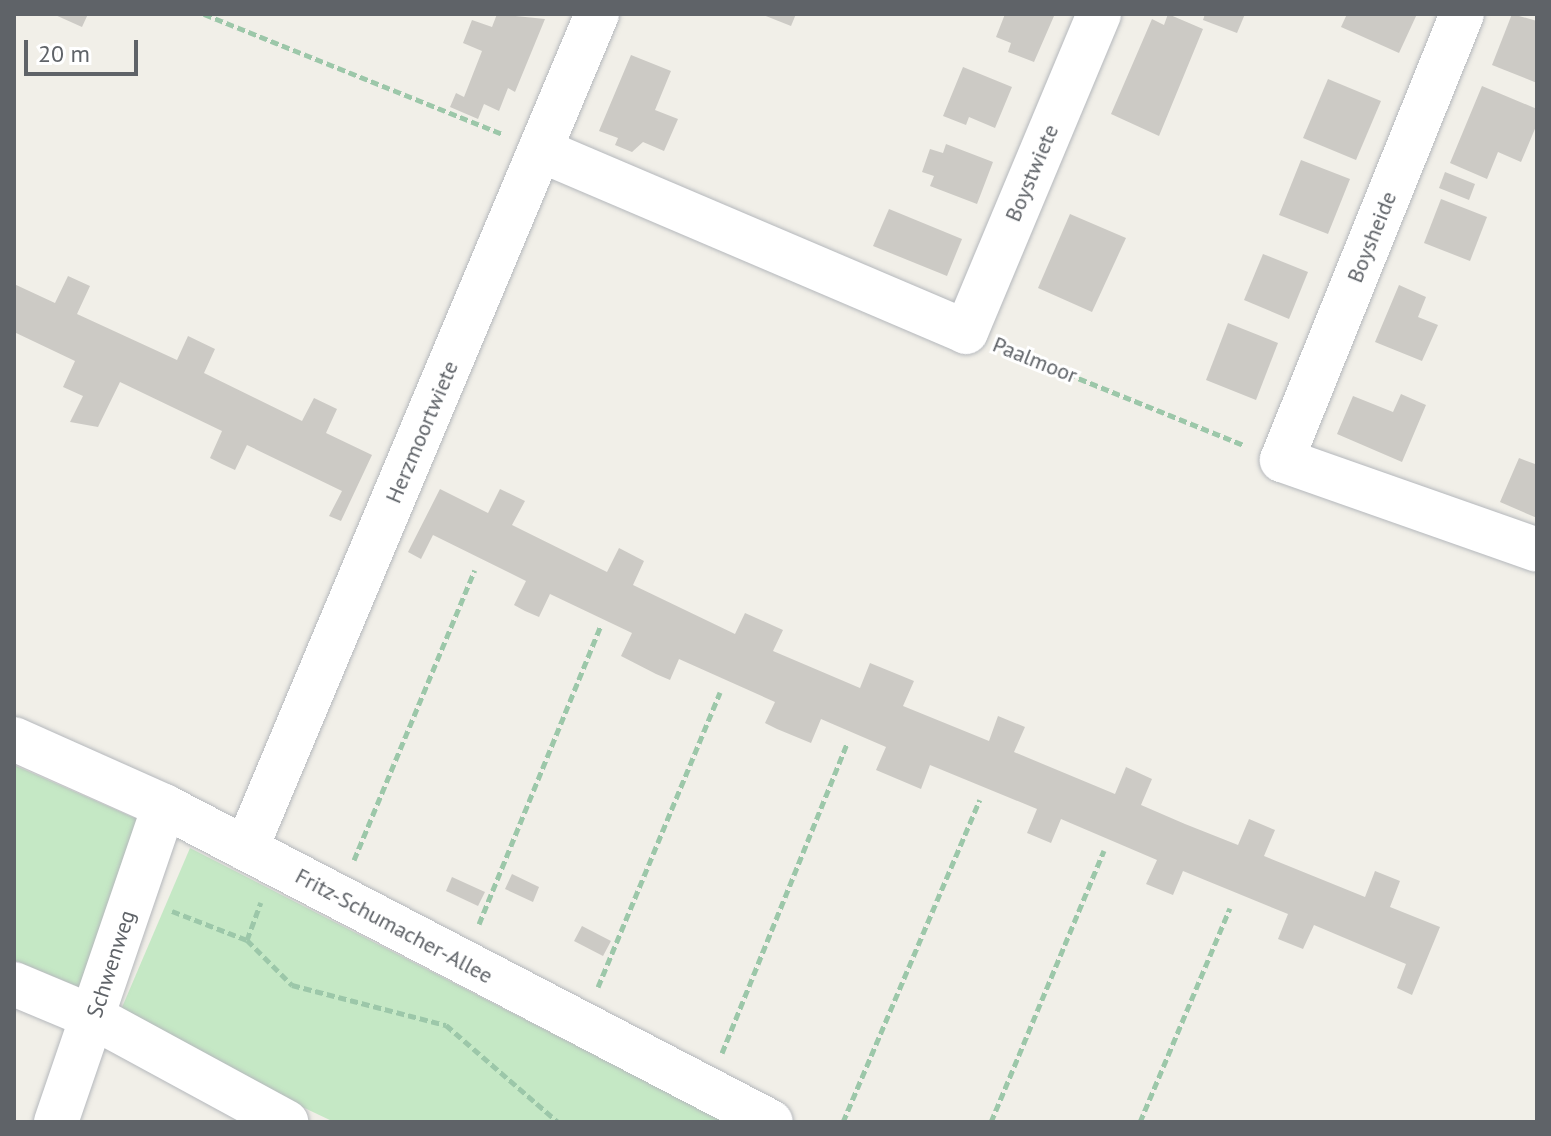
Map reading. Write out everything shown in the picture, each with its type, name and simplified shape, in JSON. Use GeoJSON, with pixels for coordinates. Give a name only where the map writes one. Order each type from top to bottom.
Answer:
{"type":"FeatureCollection","features":[{"type":"Feature","properties":{"kind":"street","name":"Herzmoortwiete"},"geometry":{"type":"LineString","coordinates":[[246,849],[597,14]]}},
{"type":"Feature","properties":{"kind":"street","name":"Boystwiete"},"geometry":{"type":"LineString","coordinates":[[966,332],[1099,14]]}},
{"type":"Feature","properties":{"kind":"street","name":"Boysheide"},"geometry":{"type":"LineString","coordinates":[[1282,460],[1462,14]]}},
{"type":"Feature","properties":{"kind":"street","name":"Paalmoor"},"geometry":{"type":"LineString","coordinates":[[540,150],[966,332]]}},
{"type":"Feature","properties":{"kind":"street"},"geometry":{"type":"LineString","coordinates":[[1282,460],[1537,550]]}},
{"type":"Feature","properties":{"kind":"street","name":"Fritz-Schumacher-Allee"},"geometry":{"type":"LineString","coordinates":[[14,739],[164,806],[771,1122]]}},
{"type":"Feature","properties":{"kind":"street","name":"Schwenweg"},"geometry":{"type":"LineString","coordinates":[[56,1122],[164,806]]}},
{"type":"Feature","properties":{"kind":"street"},"geometry":{"type":"LineString","coordinates":[[14,984],[93,1017],[286,1122]]}},
{"type":"Feature","properties":{"kind":"path"},"geometry":{"type":"LineString","coordinates":[[204,14],[540,150]]}},
{"type":"Feature","properties":{"kind":"path","name":"Paalmoor"},"geometry":{"type":"LineString","coordinates":[[966,332],[1282,460]]}},
{"type":"Feature","properties":{"kind":"path"},"geometry":{"type":"LineString","coordinates":[[338,897],[475,570]]}},
{"type":"Feature","properties":{"kind":"path"},"geometry":{"type":"LineString","coordinates":[[461,961],[601,625]]}},
{"type":"Feature","properties":{"kind":"path"},"geometry":{"type":"LineString","coordinates":[[581,1023],[720,692]]}},
{"type":"Feature","properties":{"kind":"path"},"geometry":{"type":"LineString","coordinates":[[707,1089],[847,743]]}},
{"type":"Feature","properties":{"kind":"path"},"geometry":{"type":"LineString","coordinates":[[843,1122],[980,800]]}},
{"type":"Feature","properties":{"kind":"path"},"geometry":{"type":"LineString","coordinates":[[991,1122],[1104,851]]}},
{"type":"Feature","properties":{"kind":"path"},"geometry":{"type":"LineString","coordinates":[[133,897],[247,940],[292,985],[446,1025],[558,1122]]}},
{"type":"Feature","properties":{"kind":"path"},"geometry":{"type":"LineString","coordinates":[[1140,1122],[1230,908]]}},
{"type":"Feature","properties":{"kind":"green space"},"geometry":{"type":"Polygon","coordinates":[[[14,765],[139,820],[81,988],[14,960],[14,765]]]}},
{"type":"Feature","properties":{"kind":"green space"},"geometry":{"type":"Polygon","coordinates":[[[190,848],[725,1122],[334,1122],[117,1019],[190,848]]]}},
{"type":"Feature","properties":{"kind":"building"},"geometry":{"type":"Polygon","coordinates":[[[53,14],[88,14],[82,27],[53,14]]]}},
{"type":"Feature","properties":{"kind":"building"},"geometry":{"type":"Polygon","coordinates":[[[497,14],[545,19],[515,92],[508,88],[499,111],[484,104],[478,119],[450,107],[456,93],[464,97],[482,51],[463,43],[472,20],[492,27],[497,14]]]}},
{"type":"Feature","properties":{"kind":"building"},"geometry":{"type":"Polygon","coordinates":[[[761,14],[796,14],[791,26],[761,14]]]}},
{"type":"Feature","properties":{"kind":"building"},"geometry":{"type":"Polygon","coordinates":[[[1005,14],[1054,16],[1034,62],[1008,52],[1011,43],[996,37],[1005,14]]]}},
{"type":"Feature","properties":{"kind":"building"},"geometry":{"type":"Polygon","coordinates":[[[1168,14],[1203,29],[1159,136],[1111,114],[1152,19],[1164,25],[1168,14]]]}},
{"type":"Feature","properties":{"kind":"building"},"geometry":{"type":"Polygon","coordinates":[[[1205,14],[1245,14],[1237,33],[1203,20],[1205,14]]]}},
{"type":"Feature","properties":{"kind":"building"},"geometry":{"type":"Polygon","coordinates":[[[1347,14],[1417,14],[1399,53],[1341,27],[1347,14]]]}},
{"type":"Feature","properties":{"kind":"building"},"geometry":{"type":"Polygon","coordinates":[[[1512,14],[1537,21],[1537,83],[1492,65],[1512,14]]]}},
{"type":"Feature","properties":{"kind":"building"},"geometry":{"type":"Polygon","coordinates":[[[631,55],[671,71],[655,110],[678,119],[664,151],[643,142],[632,152],[615,145],[618,138],[599,131],[631,55]]]}},
{"type":"Feature","properties":{"kind":"building"},"geometry":{"type":"Polygon","coordinates":[[[963,67],[1012,87],[995,128],[969,117],[966,125],[943,116],[963,67]]]}},
{"type":"Feature","properties":{"kind":"building"},"geometry":{"type":"Polygon","coordinates":[[[1328,79],[1381,101],[1356,160],[1303,138],[1328,79]]]}},
{"type":"Feature","properties":{"kind":"building"},"geometry":{"type":"Polygon","coordinates":[[[1482,86],[1537,109],[1537,124],[1521,162],[1498,152],[1487,179],[1450,163],[1482,86]]]}},
{"type":"Feature","properties":{"kind":"building"},"geometry":{"type":"Polygon","coordinates":[[[946,144],[993,162],[977,204],[930,186],[934,176],[922,172],[930,149],[943,153],[946,144]]]}},
{"type":"Feature","properties":{"kind":"building"},"geometry":{"type":"Polygon","coordinates":[[[1301,160],[1350,179],[1328,234],[1279,215],[1301,160]]]}},
{"type":"Feature","properties":{"kind":"building"},"geometry":{"type":"Polygon","coordinates":[[[1445,172],[1475,184],[1469,200],[1439,188],[1445,172]]]}},
{"type":"Feature","properties":{"kind":"building"},"geometry":{"type":"Polygon","coordinates":[[[1441,199],[1487,217],[1470,261],[1424,243],[1441,199]]]}},
{"type":"Feature","properties":{"kind":"building"},"geometry":{"type":"Polygon","coordinates":[[[889,209],[962,239],[947,276],[873,246],[889,209]]]}},
{"type":"Feature","properties":{"kind":"building"},"geometry":{"type":"Polygon","coordinates":[[[1070,214],[1126,238],[1092,312],[1038,288],[1070,214]]]}},
{"type":"Feature","properties":{"kind":"building"},"geometry":{"type":"Polygon","coordinates":[[[1263,254],[1308,272],[1289,319],[1244,300],[1263,254]]]}},
{"type":"Feature","properties":{"kind":"building"},"geometry":{"type":"Polygon","coordinates":[[[68,276],[90,286],[77,314],[177,360],[188,336],[215,349],[204,373],[302,421],[314,398],[337,409],[326,433],[372,455],[341,521],[329,516],[342,491],[247,445],[235,470],[222,464],[210,458],[222,431],[120,382],[98,427],[70,422],[83,396],[63,387],[75,361],[14,332],[14,284],[55,303],[68,276]]]}},
{"type":"Feature","properties":{"kind":"building"},"geometry":{"type":"Polygon","coordinates":[[[1399,285],[1426,297],[1418,317],[1438,325],[1422,361],[1375,342],[1399,285]]]}},
{"type":"Feature","properties":{"kind":"building"},"geometry":{"type":"Polygon","coordinates":[[[1228,323],[1278,343],[1256,400],[1206,380],[1228,323]]]}},
{"type":"Feature","properties":{"kind":"building"},"geometry":{"type":"Polygon","coordinates":[[[1401,394],[1426,405],[1402,462],[1337,434],[1353,396],[1393,412],[1401,394]]]}},
{"type":"Feature","properties":{"kind":"building"},"geometry":{"type":"Polygon","coordinates":[[[1519,458],[1535,464],[1537,459],[1537,518],[1500,502],[1519,458]]]}},
{"type":"Feature","properties":{"kind":"building"},"geometry":{"type":"Polygon","coordinates":[[[440,489],[488,513],[500,489],[525,501],[512,525],[607,572],[619,548],[644,561],[633,585],[735,634],[745,613],[783,630],[773,651],[860,688],[870,663],[914,681],[903,706],[989,741],[998,716],[1025,727],[1014,752],[1115,794],[1126,767],[1152,779],[1141,805],[1185,824],[1238,845],[1249,819],[1275,830],[1264,856],[1365,897],[1375,871],[1400,881],[1390,907],[1440,927],[1412,995],[1397,988],[1406,964],[1314,925],[1303,949],[1278,939],[1288,914],[1183,871],[1173,895],[1146,884],[1157,860],[1061,819],[1051,843],[1027,833],[1037,809],[930,765],[921,789],[876,770],[886,747],[821,719],[811,743],[777,729],[765,723],[775,702],[679,659],[670,680],[656,674],[621,656],[632,633],[550,594],[539,617],[525,611],[514,605],[526,581],[433,535],[421,559],[408,552],[440,489]]]}},
{"type":"Feature","properties":{"kind":"building"},"geometry":{"type":"Polygon","coordinates":[[[512,874],[539,887],[533,902],[505,889],[512,874]]]}},
{"type":"Feature","properties":{"kind":"building"},"geometry":{"type":"Polygon","coordinates":[[[452,877],[485,892],[478,906],[446,891],[452,877]]]}},
{"type":"Feature","properties":{"kind":"building"},"geometry":{"type":"Polygon","coordinates":[[[582,926],[611,941],[603,956],[574,941],[582,926]]]}}]}
